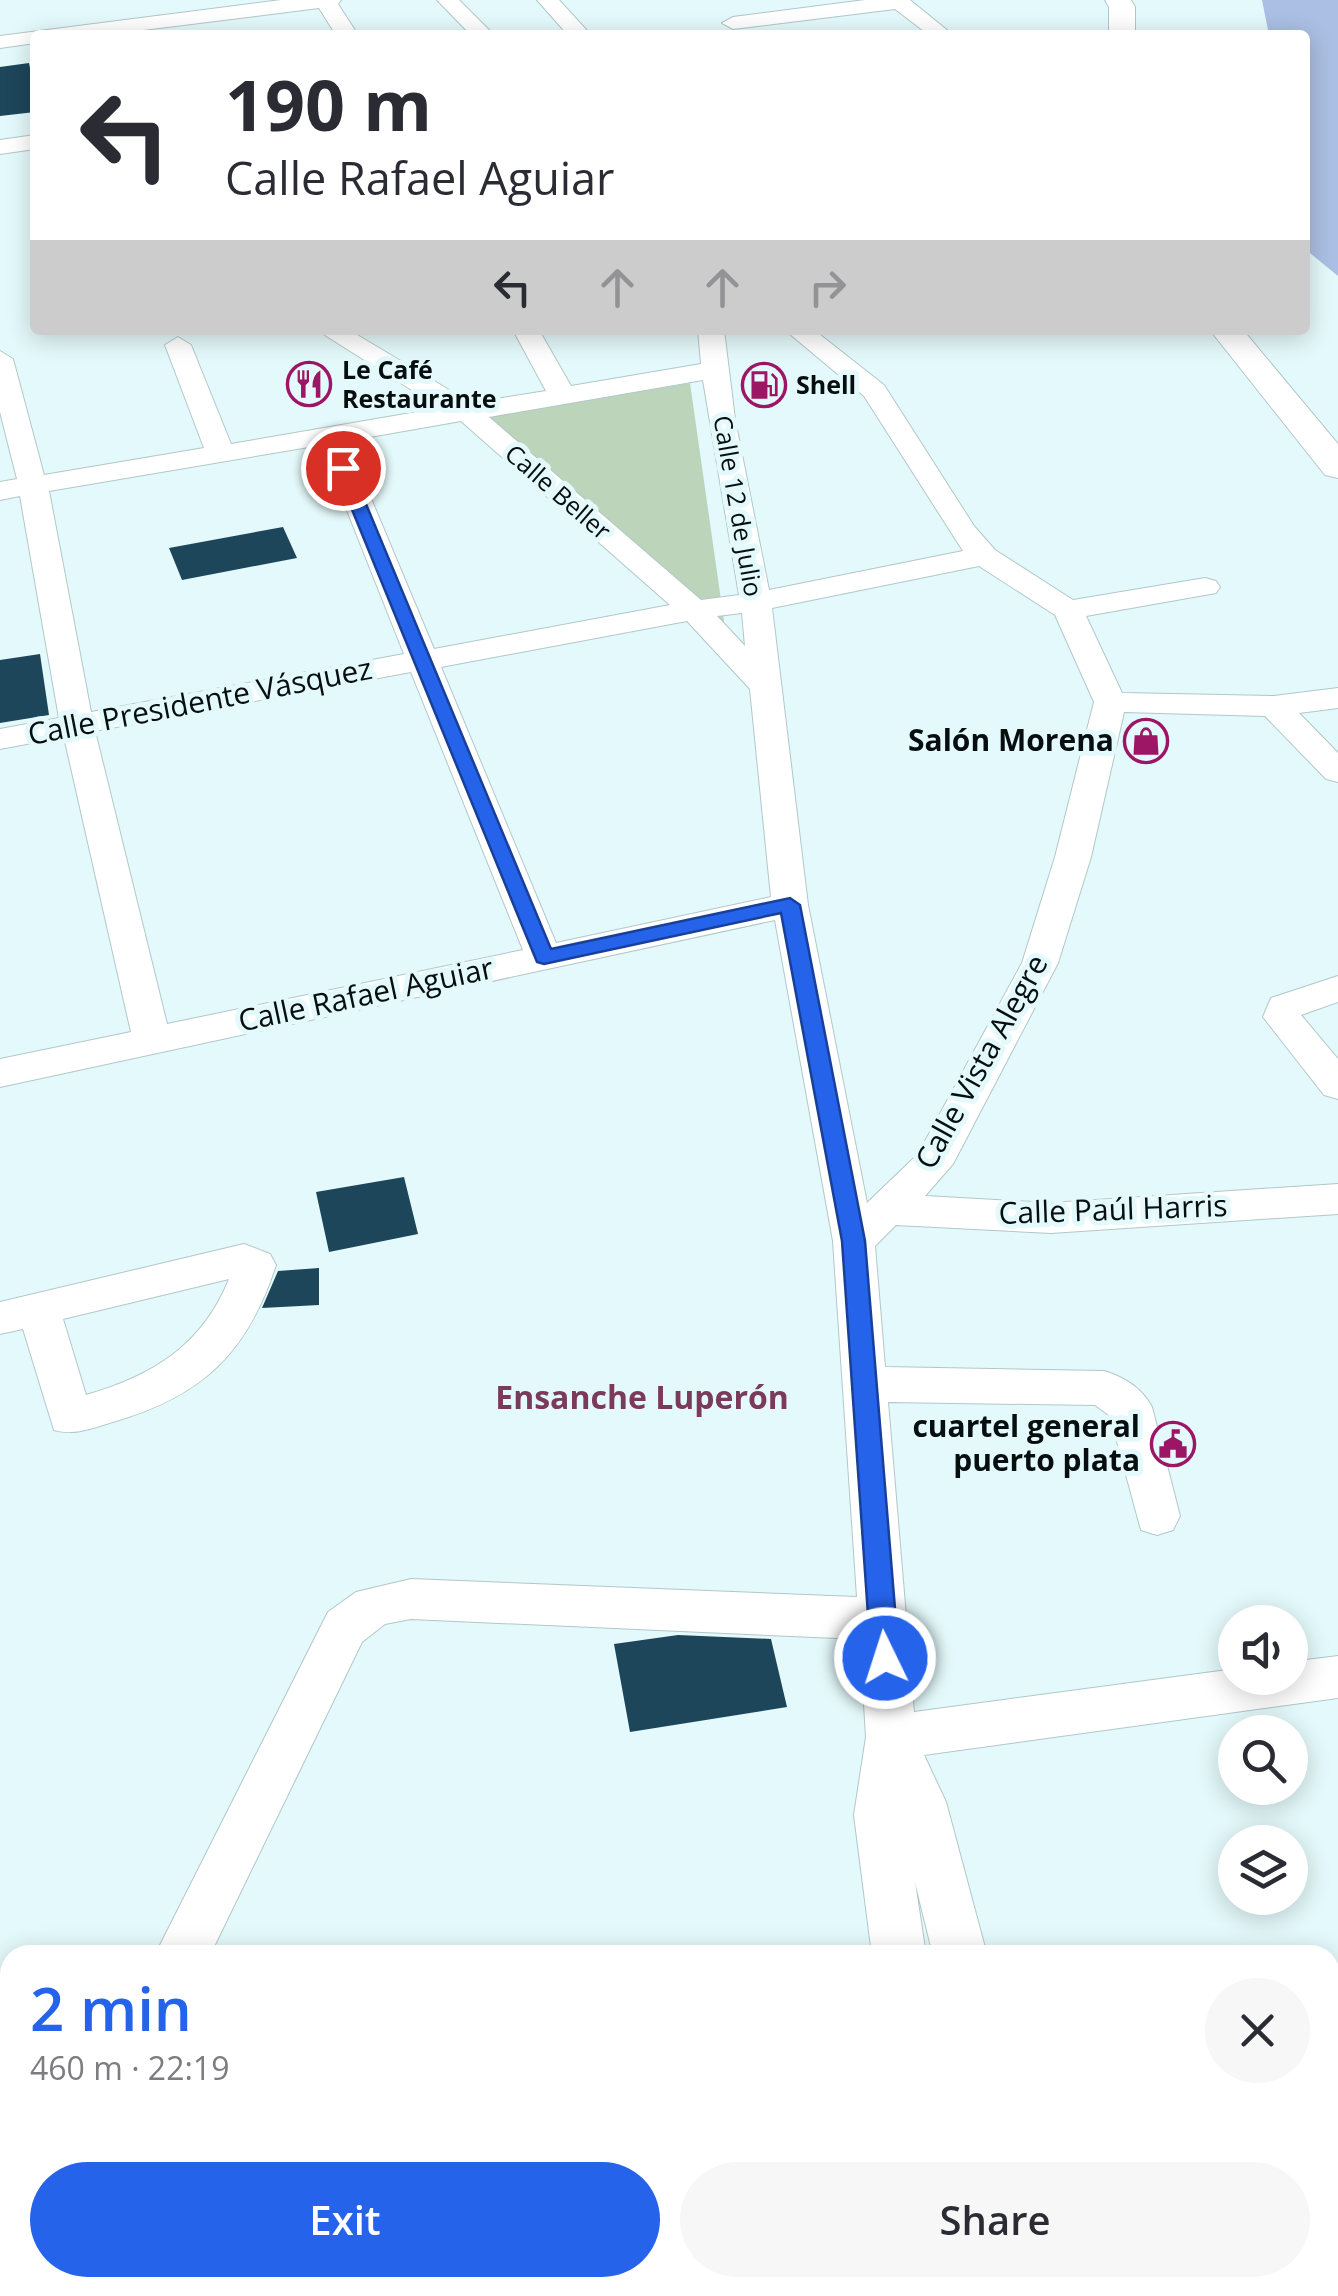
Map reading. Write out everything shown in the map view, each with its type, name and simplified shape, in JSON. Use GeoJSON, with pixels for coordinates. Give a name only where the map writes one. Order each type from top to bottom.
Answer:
{"type":"FeatureCollection","features":[{"type":"Feature","properties":{"kind":"main road"},"geometry":{"type":"LineString","coordinates":[[1118,0],[1122,7],[1122,30]]}},
{"type":"Feature","properties":{"kind":"main road"},"geometry":{"type":"LineString","coordinates":[[1230,335],[1338,467]]}},
{"type":"Feature","properties":{"kind":"street"},"geometry":{"type":"LineString","coordinates":[[86,30],[327,0],[344,30]]}},
{"type":"Feature","properties":{"kind":"street"},"geometry":{"type":"LineString","coordinates":[[447,0],[478,30]]}},
{"type":"Feature","properties":{"kind":"street"},"geometry":{"type":"LineString","coordinates":[[547,0],[575,30]]}},
{"type":"Feature","properties":{"kind":"street"},"geometry":{"type":"LineString","coordinates":[[714,0],[738,29],[906,1],[937,30]]}},
{"type":"Feature","properties":{"kind":"street"},"geometry":{"type":"LineString","coordinates":[[0,40],[30,37]]}},
{"type":"Feature","properties":{"kind":"street"},"geometry":{"type":"LineString","coordinates":[[0,147],[30,143]]}},
{"type":"Feature","properties":{"kind":"street","name":"Calle Beller"},"geometry":{"type":"LineString","coordinates":[[338,335],[469,414],[694,610],[762,683]]}},
{"type":"Feature","properties":{"kind":"street"},"geometry":{"type":"LineString","coordinates":[[529,335],[562,397]]}},
{"type":"Feature","properties":{"kind":"street","name":"Calle 12 de Julio"},"geometry":{"type":"LineString","coordinates":[[711,335],[721,419],[756,602],[762,683],[790,905],[854,1241],[891,1736]]}},
{"type":"Feature","properties":{"kind":"street"},"geometry":{"type":"LineString","coordinates":[[804,335],[874,390],[962,530],[984,556],[1068,610],[1110,702],[1274,706],[1338,698]]}},
{"type":"Feature","properties":{"kind":"street"},"geometry":{"type":"LineString","coordinates":[[837,335],[886,372],[874,390]]}},
{"type":"Feature","properties":{"kind":"street"},"geometry":{"type":"LineString","coordinates":[[178,345],[220,454]]}},
{"type":"Feature","properties":{"kind":"street"},"geometry":{"type":"LineString","coordinates":[[0,359],[33,486],[78,724],[152,1040]]}},
{"type":"Feature","properties":{"kind":"street"},"geometry":{"type":"LineString","coordinates":[[0,491],[716,370]]}},
{"type":"Feature","properties":{"kind":"street"},"geometry":{"type":"LineString","coordinates":[[330,436],[544,957]]}},
{"type":"Feature","properties":{"kind":"street"},"geometry":{"type":"LineString","coordinates":[[756,602],[984,556]]}},
{"type":"Feature","properties":{"kind":"street"},"geometry":{"type":"LineString","coordinates":[[1068,610],[1205,588]]}},
{"type":"Feature","properties":{"kind":"street","name":"Calle Presidente Vásquez"},"geometry":{"type":"LineString","coordinates":[[0,739],[694,610],[756,602]]}},
{"type":"Feature","properties":{"kind":"street","name":"Calle Vista Alegre"},"geometry":{"type":"LineString","coordinates":[[854,1241],[933,1164],[1040,963],[1073,858],[1110,702]]}},
{"type":"Feature","properties":{"kind":"street"},"geometry":{"type":"LineString","coordinates":[[1274,706],[1338,772]]}},
{"type":"Feature","properties":{"kind":"street","name":"Calle Rafael Aguiar"},"geometry":{"type":"LineString","coordinates":[[0,1073],[790,905]]}},
{"type":"Feature","properties":{"kind":"street"},"geometry":{"type":"LineString","coordinates":[[1338,989],[1293,1001],[1284,1006],[1282,1017],[1338,1085]]}},
{"type":"Feature","properties":{"kind":"street","name":"Calle Paúl Harris"},"geometry":{"type":"LineString","coordinates":[[888,1209],[1050,1218],[1338,1199]]}},
{"type":"Feature","properties":{"kind":"street"},"geometry":{"type":"LineString","coordinates":[[244,1260],[255,1265],[232,1320],[192,1365],[168,1383],[70,1418],[20,1314],[244,1260]]}},
{"type":"Feature","properties":{"kind":"street"},"geometry":{"type":"LineString","coordinates":[[864,1384],[1104,1388],[1130,1407],[1157,1516]]}},
{"type":"Feature","properties":{"kind":"street"},"geometry":{"type":"LineString","coordinates":[[187,1945],[345,1627],[373,1606],[411,1599],[882,1619]]}},
{"type":"Feature","properties":{"kind":"street"},"geometry":{"type":"LineString","coordinates":[[891,1736],[1338,1677]]}},
{"type":"Feature","properties":{"kind":"street"},"geometry":{"type":"LineString","coordinates":[[891,1736],[880,1815],[898,1945]]}},
{"type":"Feature","properties":{"kind":"street"},"geometry":{"type":"LineString","coordinates":[[891,1736],[921,1802],[957,1945]]}},
{"type":"Feature","properties":{"kind":"green space"},"geometry":{"type":"Polygon","coordinates":[[[690,383],[727,642],[483,418],[690,383]]]}},
{"type":"Feature","properties":{"kind":"water"},"geometry":{"type":"Polygon","coordinates":[[[1262,0],[1338,0],[1338,276],[1310,253],[1310,30],[1268,30],[1262,0]]]}},
{"type":"Feature","properties":{"kind":"building"},"geometry":{"type":"Polygon","coordinates":[[[29,63],[30,113],[0,116],[0,67],[29,63]]]}},
{"type":"Feature","properties":{"kind":"building"},"geometry":{"type":"Polygon","coordinates":[[[283,527],[297,558],[182,580],[169,548],[283,527]]]}},
{"type":"Feature","properties":{"kind":"building"},"geometry":{"type":"Polygon","coordinates":[[[40,654],[49,715],[0,723],[0,660],[40,654]]]}},
{"type":"Feature","properties":{"kind":"building"},"geometry":{"type":"Polygon","coordinates":[[[404,1177],[418,1234],[329,1252],[316,1192],[404,1177]]]}},
{"type":"Feature","properties":{"kind":"building"},"geometry":{"type":"Polygon","coordinates":[[[319,1268],[319,1305],[262,1308],[278,1271],[319,1268]]]}},
{"type":"Feature","properties":{"kind":"building"},"geometry":{"type":"Polygon","coordinates":[[[678,1635],[771,1639],[787,1707],[630,1732],[614,1644],[678,1635]]]}},
{"type":"Feature","properties":{"kind":"place","name":"Le Café Restaurante"},"geometry":{"type":"Point","coordinates":[309,384]}},
{"type":"Feature","properties":{"kind":"place","name":"Shell"},"geometry":{"type":"Point","coordinates":[764,385]}},
{"type":"Feature","properties":{"kind":"place","name":"Salón Morena"},"geometry":{"type":"Point","coordinates":[1146,741]}},
{"type":"Feature","properties":{"kind":"place","name":"cuartel general puerto plata"},"geometry":{"type":"Point","coordinates":[1173,1444]}},
{"type":"Feature","properties":{"kind":"district","name":"Ensanche Luperón"},"geometry":{"type":"Point","coordinates":[642,1398]}},
{"type":"Feature","properties":{"kind":"route"},"geometry":{"type":"LineString","coordinates":[[343,468],[544,957],[790,905],[854,1241],[885,1658]]}}]}
